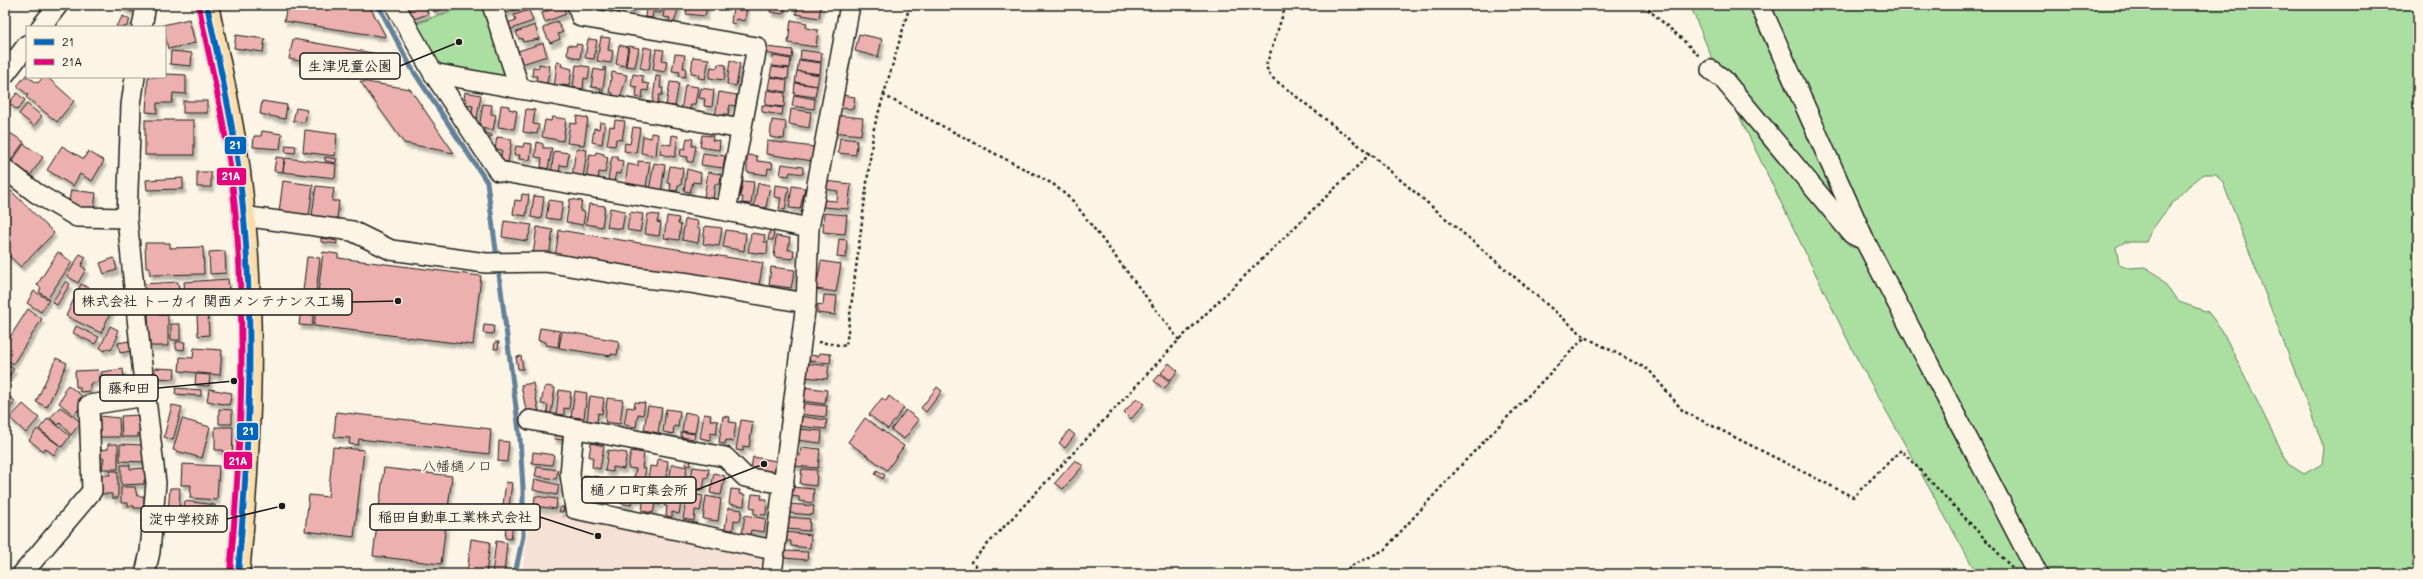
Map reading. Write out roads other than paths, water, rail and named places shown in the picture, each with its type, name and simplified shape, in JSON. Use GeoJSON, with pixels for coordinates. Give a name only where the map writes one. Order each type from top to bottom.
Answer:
{"type":"FeatureCollection","features":[{"type":"Feature","properties":{"kind":"main road"},"geometry":{"type":"LineString","coordinates":[[207,5],[239,171],[243,216],[250,394],[248,474],[238,574]]}},
{"type":"Feature","properties":{"kind":"street"},"geometry":{"type":"LineString","coordinates":[[42,26],[58,5]]}},
{"type":"Feature","properties":{"kind":"street"},"geometry":{"type":"LineString","coordinates":[[142,26],[146,5]]}},
{"type":"Feature","properties":{"kind":"street"},"geometry":{"type":"LineString","coordinates":[[395,5],[433,73],[498,171],[726,210],[809,228]]}},
{"type":"Feature","properties":{"kind":"street"},"geometry":{"type":"LineString","coordinates":[[492,5],[520,89]]}},
{"type":"Feature","properties":{"kind":"street"},"geometry":{"type":"LineString","coordinates":[[577,5],[581,17],[756,47],[726,210]]}},
{"type":"Feature","properties":{"kind":"street"},"geometry":{"type":"LineString","coordinates":[[772,574],[806,303],[809,228],[850,5]]}},
{"type":"Feature","properties":{"kind":"street"},"geometry":{"type":"LineString","coordinates":[[1760,5],[1865,241],[2038,574]]}},
{"type":"Feature","properties":{"kind":"street"},"geometry":{"type":"LineString","coordinates":[[5,74],[26,46]]}},
{"type":"Feature","properties":{"kind":"street"},"geometry":{"type":"LineString","coordinates":[[1711,70],[1723,78],[1852,234],[1865,241]]}},
{"type":"Feature","properties":{"kind":"street"},"geometry":{"type":"LineString","coordinates":[[433,73],[741,130]]}},
{"type":"Feature","properties":{"kind":"street"},"geometry":{"type":"LineString","coordinates":[[135,78],[131,105],[127,218],[156,483],[150,552],[145,574]]}},
{"type":"Feature","properties":{"kind":"street"},"geometry":{"type":"LineString","coordinates":[[5,170],[36,193],[77,218],[127,218]]}},
{"type":"Feature","properties":{"kind":"street"},"geometry":{"type":"LineString","coordinates":[[243,216],[352,231],[391,250],[486,262],[559,264],[806,303]]}},
{"type":"Feature","properties":{"kind":"street"},"geometry":{"type":"LineString","coordinates":[[22,574],[92,491],[89,405],[146,396]]}},
{"type":"Feature","properties":{"kind":"street"},"geometry":{"type":"LineString","coordinates":[[530,420],[725,457],[745,477],[784,484]]}},
{"type":"Feature","properties":{"kind":"street"},"geometry":{"type":"LineString","coordinates":[[574,429],[570,474],[575,509],[774,550]]}},
{"type":"Feature","properties":{"kind":"waterway"},"geometry":{"type":"LineString","coordinates":[[378,5],[412,69],[487,182],[497,258]]}},
{"type":"Feature","properties":{"kind":"waterway"},"geometry":{"type":"LineString","coordinates":[[498,266],[520,439],[523,488],[523,536],[515,574]]}},
{"type":"Feature","properties":{"kind":"place","name":"生津児童公園"},"geometry":{"type":"Point","coordinates":[459,42]}},
{"type":"Feature","properties":{"kind":"place","name":"株式会社 トーカイ 関西メンテナンス工場"},"geometry":{"type":"Point","coordinates":[398,301]}},
{"type":"Feature","properties":{"kind":"place","name":"藤和田"},"geometry":{"type":"Point","coordinates":[234,381]}},
{"type":"Feature","properties":{"kind":"place","name":"樋ノ口町集会所"},"geometry":{"type":"Point","coordinates":[764,464]}},
{"type":"Feature","properties":{"kind":"place","name":"淀中学校跡"},"geometry":{"type":"Point","coordinates":[282,506]}},
{"type":"Feature","properties":{"kind":"place","name":"稲田自動車工業株式会社"},"geometry":{"type":"Point","coordinates":[598,536]}},
{"type":"Feature","properties":{"kind":"district","name":"八幡樋ノ口"},"geometry":{"type":"Point","coordinates":[457,466]}}]}
